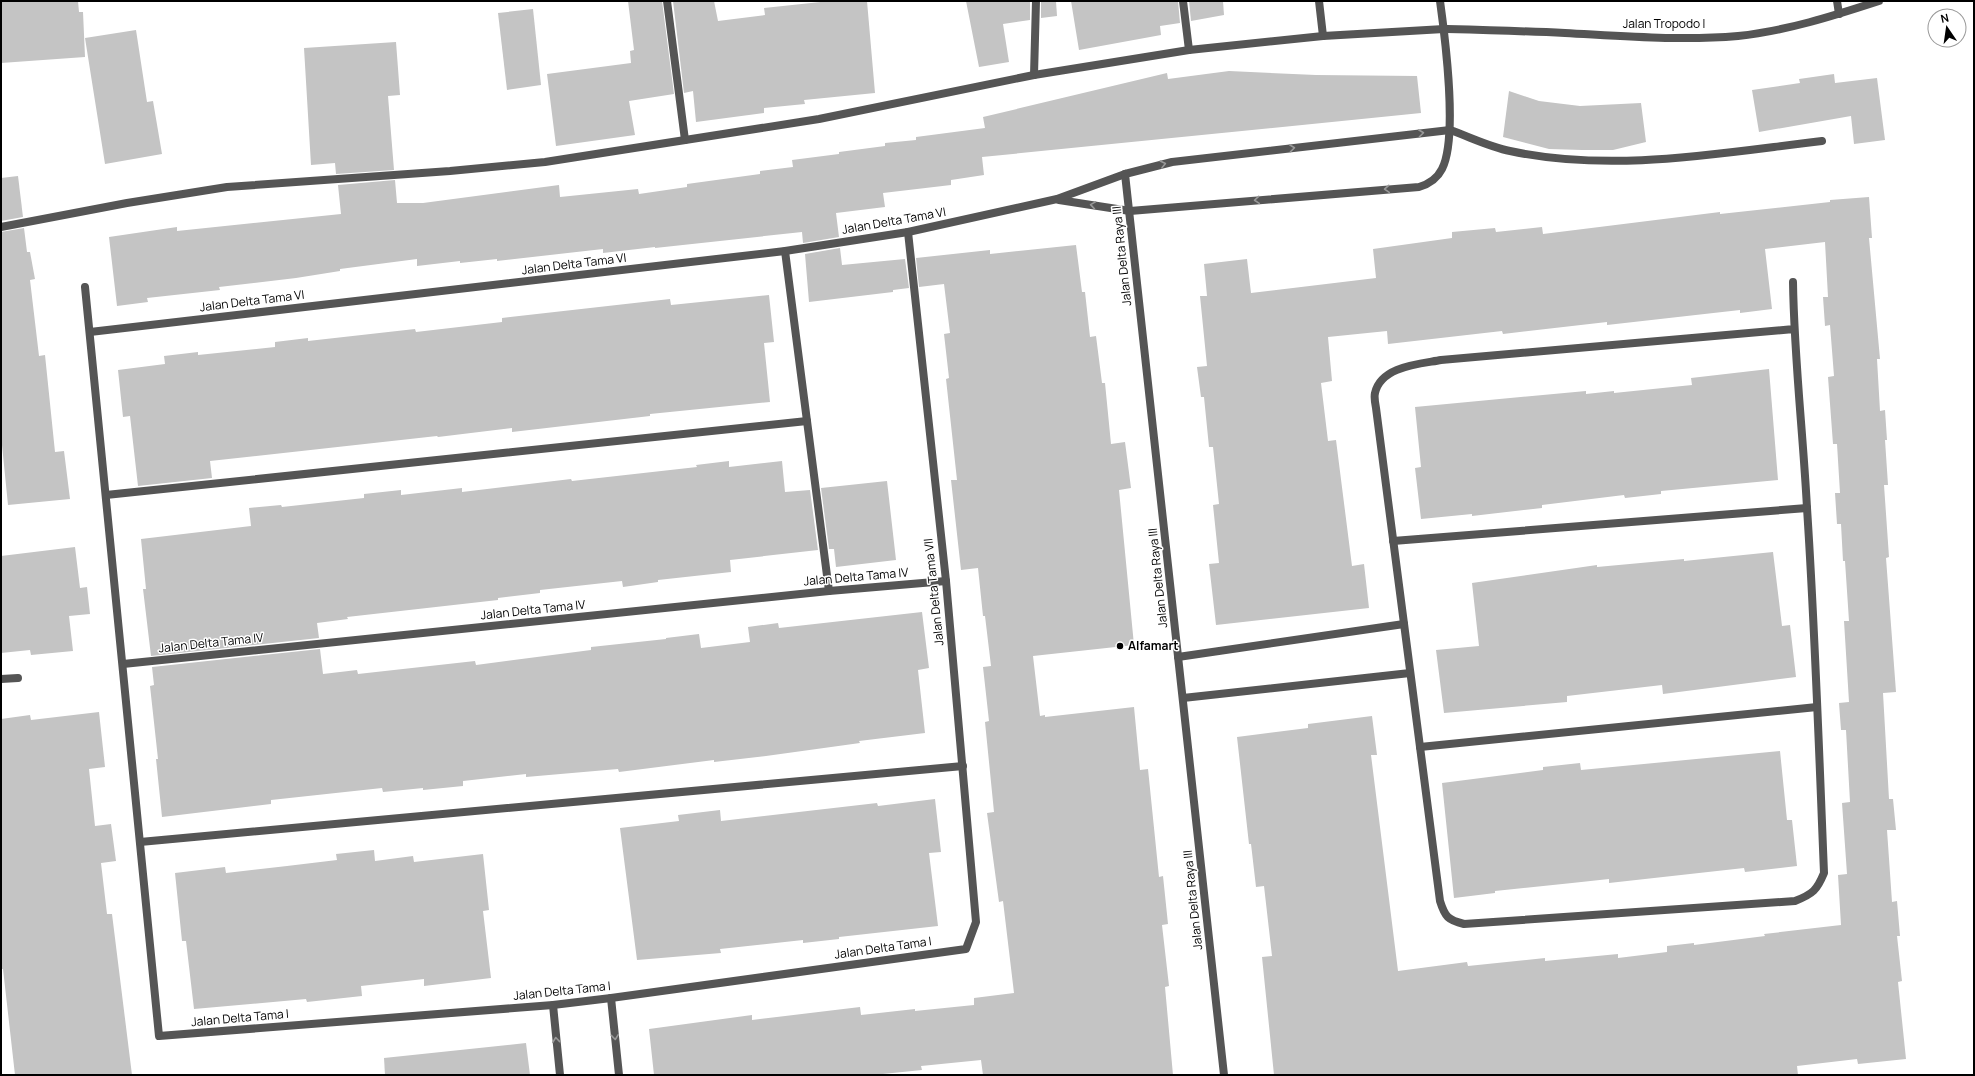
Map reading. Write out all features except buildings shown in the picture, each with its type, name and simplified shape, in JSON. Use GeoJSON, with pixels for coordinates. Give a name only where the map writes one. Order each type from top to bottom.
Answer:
{"type":"FeatureCollection","features":[{"type":"Feature","properties":{"kind":"street"},"geometry":{"type":"LineString","coordinates":[[667,1],[684,140]]}},
{"type":"Feature","properties":{"kind":"street"},"geometry":{"type":"LineString","coordinates":[[1034,75],[1036,1]]}},
{"type":"Feature","properties":{"kind":"street"},"geometry":{"type":"LineString","coordinates":[[1184,1],[1188,50]]}},
{"type":"Feature","properties":{"kind":"street"},"geometry":{"type":"LineString","coordinates":[[1319,1],[1323,36]]}},
{"type":"Feature","properties":{"kind":"street","name":"Jalan Delta Tama VI"},"geometry":{"type":"LineString","coordinates":[[1057,199],[1130,211],[1419,187],[1432,181],[1442,168],[1450,130],[1444,29],[1440,1]]}},
{"type":"Feature","properties":{"kind":"street"},"geometry":{"type":"LineString","coordinates":[[1837,1],[1839,14]]}},
{"type":"Feature","properties":{"kind":"street","name":"Jalan Tropodo I"},"geometry":{"type":"LineString","coordinates":[[1,227],[127,203],[227,187],[545,162],[819,119],[1034,75],[1188,50],[1323,36],[1444,29],[1632,37],[1738,36],[1788,27],[1839,14],[1879,1]]}},
{"type":"Feature","properties":{"kind":"street"},"geometry":{"type":"LineString","coordinates":[[1450,130],[1509,151],[1552,158],[1597,161],[1682,158],[1822,141]]}},
{"type":"Feature","properties":{"kind":"street","name":"Jalan Delta Tama VI"},"geometry":{"type":"LineString","coordinates":[[90,332],[785,251],[908,232],[1057,199],[1125,174],[1172,162],[1450,130]]}},
{"type":"Feature","properties":{"kind":"street","name":"Jalan Delta Raya III"},"geometry":{"type":"LineString","coordinates":[[1125,174],[1224,1075]]}},
{"type":"Feature","properties":{"kind":"street","name":"Jalan Delta Tama VII"},"geometry":{"type":"LineString","coordinates":[[908,232],[946,581],[976,922],[966,949]]}},
{"type":"Feature","properties":{"kind":"street"},"geometry":{"type":"LineString","coordinates":[[785,251],[829,591]]}},
{"type":"Feature","properties":{"kind":"street"},"geometry":{"type":"LineString","coordinates":[[1793,282],[1794,329],[1807,508],[1818,707],[1824,873],[1818,887],[1807,896],[1795,901],[1464,924],[1451,921],[1443,912],[1440,901],[1410,673],[1375,393],[1381,382],[1392,373],[1402,368],[1441,360],[1794,329]]}},
{"type":"Feature","properties":{"kind":"street"},"geometry":{"type":"LineString","coordinates":[[85,288],[140,842],[963,766]]}},
{"type":"Feature","properties":{"kind":"street"},"geometry":{"type":"LineString","coordinates":[[106,495],[807,421]]}},
{"type":"Feature","properties":{"kind":"street"},"geometry":{"type":"LineString","coordinates":[[1393,541],[1807,508]]}},
{"type":"Feature","properties":{"kind":"street","name":"Jalan Delta Tama IV"},"geometry":{"type":"LineString","coordinates":[[123,664],[829,591],[946,581]]}},
{"type":"Feature","properties":{"kind":"street"},"geometry":{"type":"LineString","coordinates":[[1178,657],[1404,624]]}},
{"type":"Feature","properties":{"kind":"street"},"geometry":{"type":"LineString","coordinates":[[1183,698],[1410,673]]}},
{"type":"Feature","properties":{"kind":"street"},"geometry":{"type":"LineString","coordinates":[[1,679],[18,678]]}},
{"type":"Feature","properties":{"kind":"street"},"geometry":{"type":"LineString","coordinates":[[1420,747],[1818,707]]}},
{"type":"Feature","properties":{"kind":"street","name":"Jalan Delta Tama I"},"geometry":{"type":"LineString","coordinates":[[140,842],[159,1036],[553,1005],[966,949]]}},
{"type":"Feature","properties":{"kind":"street"},"geometry":{"type":"LineString","coordinates":[[611,998],[619,1075]]}},
{"type":"Feature","properties":{"kind":"street"},"geometry":{"type":"LineString","coordinates":[[553,1005],[560,1075]]}},
{"type":"Feature","properties":{"kind":"place","name":"Alfamart"},"geometry":{"type":"Point","coordinates":[1120,646]}}]}
